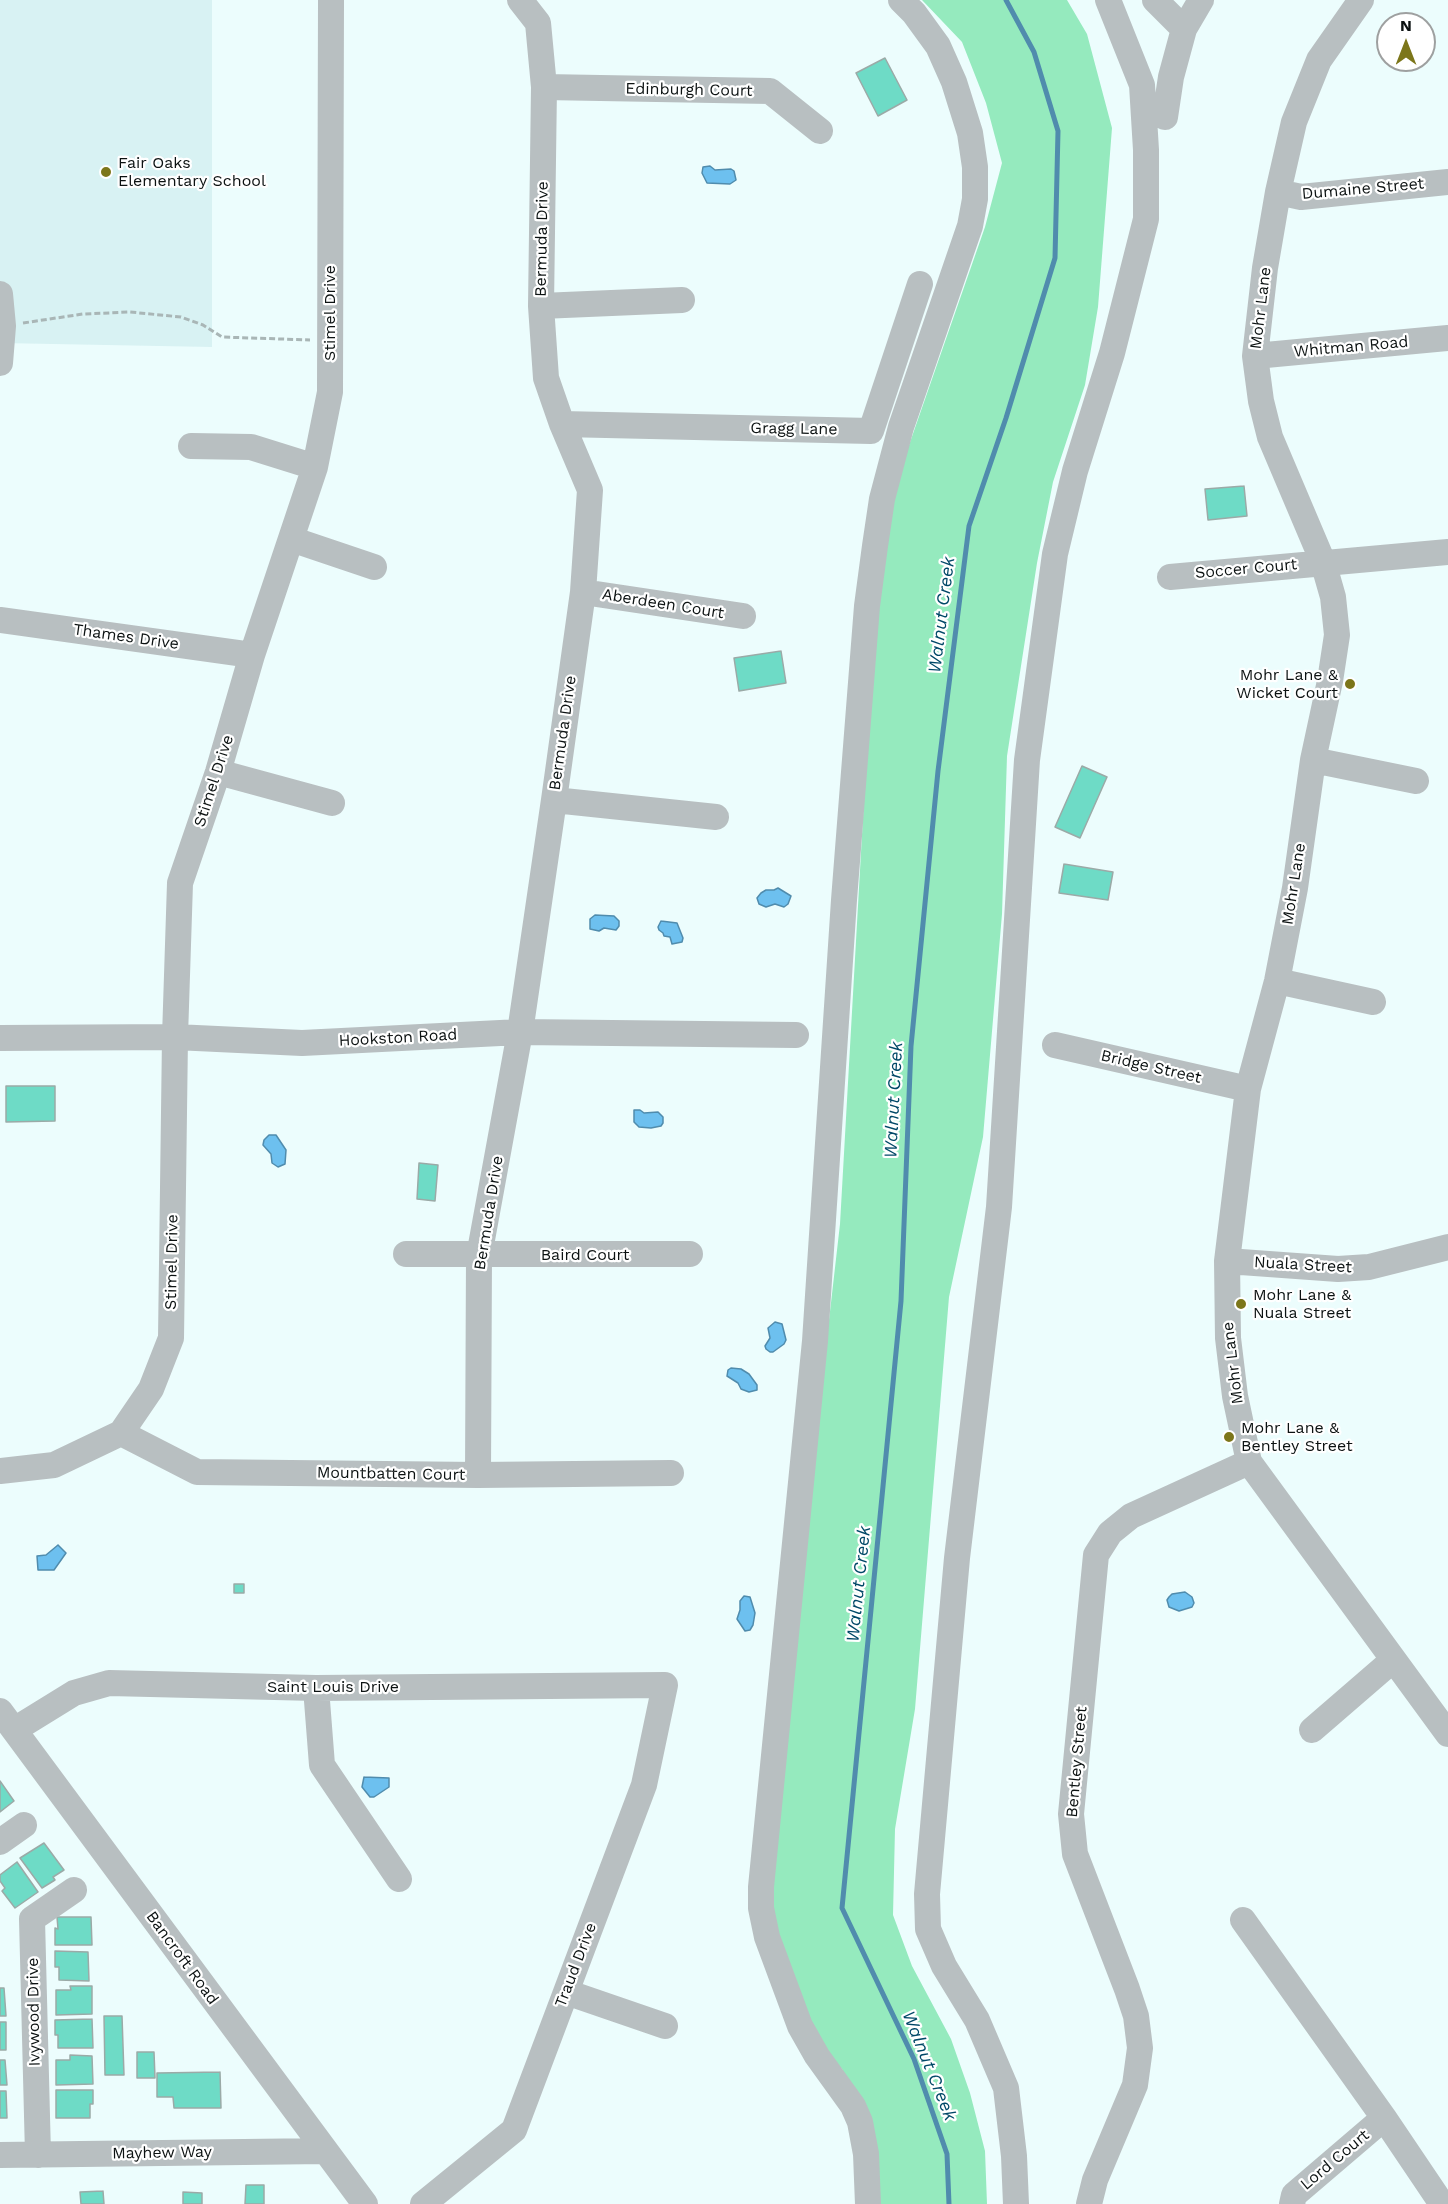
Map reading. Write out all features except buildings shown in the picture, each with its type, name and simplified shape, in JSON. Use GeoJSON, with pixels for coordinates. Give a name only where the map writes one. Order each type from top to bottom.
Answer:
{"type":"FeatureCollection","features":[{"type":"Feature","properties":{"kind":"street","name":"Stimel Drive"},"geometry":{"type":"LineString","coordinates":[[121,1433],[151,1389],[171,1338],[175,1037],[180,883],[218,772],[252,655],[315,467],[330,392],[331,0]]}},
{"type":"Feature","properties":{"kind":"street","name":"Bermuda Drive"},"geometry":{"type":"LineString","coordinates":[[478,1475],[479,1256],[520,1032],[554,800],[583,592],[590,490],[562,424],[546,378],[541,306],[544,87],[537,23],[520,0]]}},
{"type":"Feature","properties":{"kind":"street"},"geometry":{"type":"LineString","coordinates":[[868,2204],[866,2154],[860,2122],[853,2106],[817,2056],[800,2026],[767,1937],[761,1908],[761,1887],[815,1341],[844,900],[866,618],[874,546],[882,499],[901,427],[970,226],[975,199],[975,167],[970,134],[954,82],[938,46],[914,13],[901,0]]}},
{"type":"Feature","properties":{"kind":"street"},"geometry":{"type":"LineString","coordinates":[[1016,2204],[1014,2156],[1006,2088],[977,2020],[944,1966],[928,1929],[927,1894],[957,1558],[999,1207],[1027,760],[1054,555],[1075,471],[1112,353],[1146,219],[1146,150],[1142,85],[1108,0]]}},
{"type":"Feature","properties":{"kind":"street"},"geometry":{"type":"LineString","coordinates":[[1155,0],[1184,29]]}},
{"type":"Feature","properties":{"kind":"street"},"geometry":{"type":"LineString","coordinates":[[1165,117],[1171,76],[1184,29],[1201,0]]}},
{"type":"Feature","properties":{"kind":"street","name":"Mohr Lane"},"geometry":{"type":"LineString","coordinates":[[1360,0],[1319,60],[1294,122],[1278,192],[1265,268],[1255,356],[1261,400],[1270,437],[1323,562],[1332,597],[1337,635],[1313,760],[1295,888],[1277,981],[1248,1089],[1227,1261],[1228,1338],[1235,1396],[1249,1462],[1448,1734]]}},
{"type":"Feature","properties":{"kind":"street","name":"Edinburgh Court"},"geometry":{"type":"LineString","coordinates":[[544,87],[770,91],[820,131]]}},
{"type":"Feature","properties":{"kind":"street","name":"Dumaine Street"},"geometry":{"type":"LineString","coordinates":[[1278,192],[1301,197],[1448,182]]}},
{"type":"Feature","properties":{"kind":"street","name":"Gragg Lane"},"geometry":{"type":"LineString","coordinates":[[562,424],[871,431],[920,284]]}},
{"type":"Feature","properties":{"kind":"street"},"geometry":{"type":"LineString","coordinates":[[0,294],[2,343]]}},
{"type":"Feature","properties":{"kind":"street"},"geometry":{"type":"LineString","coordinates":[[541,306],[682,300]]}},
{"type":"Feature","properties":{"kind":"street","name":"Whitman Road"},"geometry":{"type":"LineString","coordinates":[[1255,356],[1448,338]]}},
{"type":"Feature","properties":{"kind":"street"},"geometry":{"type":"LineString","coordinates":[[191,446],[251,447],[315,467]]}},
{"type":"Feature","properties":{"kind":"street"},"geometry":{"type":"LineString","coordinates":[[291,539],[374,567]]}},
{"type":"Feature","properties":{"kind":"street","name":"Soccer Court"},"geometry":{"type":"LineString","coordinates":[[1170,577],[1448,552]]}},
{"type":"Feature","properties":{"kind":"street","name":"Aberdeen Court"},"geometry":{"type":"LineString","coordinates":[[583,592],[743,616]]}},
{"type":"Feature","properties":{"kind":"street","name":"Thames Drive"},"geometry":{"type":"LineString","coordinates":[[0,620],[252,655]]}},
{"type":"Feature","properties":{"kind":"street"},"geometry":{"type":"LineString","coordinates":[[1313,760],[1416,781]]}},
{"type":"Feature","properties":{"kind":"street"},"geometry":{"type":"LineString","coordinates":[[218,772],[332,803]]}},
{"type":"Feature","properties":{"kind":"street"},"geometry":{"type":"LineString","coordinates":[[554,800],[716,817]]}},
{"type":"Feature","properties":{"kind":"street"},"geometry":{"type":"LineString","coordinates":[[1277,981],[1373,1002]]}},
{"type":"Feature","properties":{"kind":"street","name":"Hookston Road"},"geometry":{"type":"LineString","coordinates":[[0,1038],[175,1037],[302,1043],[520,1032],[796,1035]]}},
{"type":"Feature","properties":{"kind":"street","name":"Bridge Street"},"geometry":{"type":"LineString","coordinates":[[1055,1046],[1248,1089]]}},
{"type":"Feature","properties":{"kind":"street","name":"Nuala Street"},"geometry":{"type":"LineString","coordinates":[[1227,1261],[1338,1269],[1369,1267],[1448,1247]]}},
{"type":"Feature","properties":{"kind":"street","name":"Baird Court"},"geometry":{"type":"LineString","coordinates":[[406,1254],[479,1256],[690,1254]]}},
{"type":"Feature","properties":{"kind":"street"},"geometry":{"type":"LineString","coordinates":[[0,1471],[54,1465],[121,1433]]}},
{"type":"Feature","properties":{"kind":"street","name":"Mountbatten Court"},"geometry":{"type":"LineString","coordinates":[[121,1433],[197,1472],[478,1475],[671,1473]]}},
{"type":"Feature","properties":{"kind":"street","name":"Bentley Street"},"geometry":{"type":"LineString","coordinates":[[1089,2204],[1095,2180],[1136,2085],[1140,2048],[1136,2016],[1127,1989],[1075,1854],[1071,1814],[1096,1555],[1110,1533],[1131,1516],[1249,1462]]}},
{"type":"Feature","properties":{"kind":"street"},"geometry":{"type":"LineString","coordinates":[[1312,1730],[1392,1660]]}},
{"type":"Feature","properties":{"kind":"street","name":"Saint Louis Drive"},"geometry":{"type":"LineString","coordinates":[[5,1720],[74,1693],[109,1683],[316,1688],[665,1685]]}},
{"type":"Feature","properties":{"kind":"street","name":"Traud Drive"},"geometry":{"type":"LineString","coordinates":[[423,2204],[514,2130],[644,1785],[665,1685]]}},
{"type":"Feature","properties":{"kind":"street"},"geometry":{"type":"LineString","coordinates":[[316,1688],[322,1765],[399,1879]]}},
{"type":"Feature","properties":{"kind":"street","name":"Bancroft Road"},"geometry":{"type":"LineString","coordinates":[[5,1720],[365,2204]]}},
{"type":"Feature","properties":{"kind":"street"},"geometry":{"type":"LineString","coordinates":[[0,1842],[24,1825]]}},
{"type":"Feature","properties":{"kind":"street","name":"Ivywood Drive"},"geometry":{"type":"LineString","coordinates":[[38,2154],[32,1919],[74,1890]]}},
{"type":"Feature","properties":{"kind":"street"},"geometry":{"type":"LineString","coordinates":[[1243,1920],[1384,2118],[1442,2204]]}},
{"type":"Feature","properties":{"kind":"street"},"geometry":{"type":"LineString","coordinates":[[566,1992],[665,2026]]}},
{"type":"Feature","properties":{"kind":"street","name":"Lord Court"},"geometry":{"type":"LineString","coordinates":[[1292,2204],[1294,2194],[1384,2118]]}},
{"type":"Feature","properties":{"kind":"street","name":"Mayhew Way"},"geometry":{"type":"LineString","coordinates":[[0,2155],[325,2151]]}},
{"type":"Feature","properties":{"kind":"path"},"geometry":{"type":"LineString","coordinates":[[2,343],[83,314],[130,312],[181,317],[203,325],[222,337],[330,341]]}},
{"type":"Feature","properties":{"kind":"shaded area","name":"Fair Oaks Elementary School"},"geometry":{"type":"Polygon","coordinates":[[[0,0],[212,0],[212,347],[0,343],[0,0]]]}},
{"type":"Feature","properties":{"kind":"green space"},"geometry":{"type":"Polygon","coordinates":[[[922,0],[1067,0],[1087,34],[1112,128],[1098,307],[1085,385],[1053,482],[1037,563],[1007,756],[1002,914],[983,1137],[949,1297],[915,1709],[895,1829],[893,1915],[912,1966],[951,2039],[970,2093],[985,2151],[987,2204],[876,2204],[870,2123],[842,2069],[814,2037],[779,1960],[767,1882],[840,1224],[876,587],[893,491],[985,227],[1002,163],[986,103],[962,42],[922,0]]]}},
{"type":"Feature","properties":{"kind":"water"},"geometry":{"type":"Polygon","coordinates":[[[710,166],[715,170],[731,169],[734,171],[736,180],[730,184],[707,183],[702,173],[703,167],[710,166]]]}},
{"type":"Feature","properties":{"kind":"water"},"geometry":{"type":"Polygon","coordinates":[[[778,888],[791,896],[788,904],[784,907],[775,904],[766,907],[759,904],[757,898],[761,893],[778,888]]]}},
{"type":"Feature","properties":{"kind":"water"},"geometry":{"type":"Polygon","coordinates":[[[595,915],[614,916],[619,921],[619,926],[616,930],[590,929],[590,919],[595,915]]]}},
{"type":"Feature","properties":{"kind":"water"},"geometry":{"type":"Polygon","coordinates":[[[661,921],[677,923],[683,938],[682,942],[672,944],[670,937],[664,936],[658,927],[661,921]]]}},
{"type":"Feature","properties":{"kind":"water"},"geometry":{"type":"Polygon","coordinates":[[[634,1110],[644,1113],[658,1112],[663,1117],[663,1123],[661,1126],[651,1128],[639,1127],[634,1122],[634,1110]]]}},
{"type":"Feature","properties":{"kind":"water"},"geometry":{"type":"Polygon","coordinates":[[[269,1135],[276,1135],[286,1150],[285,1164],[278,1167],[272,1163],[271,1154],[263,1145],[269,1135]]]}},
{"type":"Feature","properties":{"kind":"water"},"geometry":{"type":"Polygon","coordinates":[[[775,1322],[782,1324],[786,1340],[784,1344],[770,1352],[765,1346],[770,1338],[768,1328],[775,1322]]]}},
{"type":"Feature","properties":{"kind":"water"},"geometry":{"type":"Polygon","coordinates":[[[731,1368],[741,1369],[749,1374],[757,1385],[757,1390],[749,1392],[741,1389],[738,1383],[727,1376],[731,1368]]]}},
{"type":"Feature","properties":{"kind":"water"},"geometry":{"type":"Polygon","coordinates":[[[58,1545],[66,1553],[54,1570],[38,1570],[37,1556],[46,1555],[58,1545]]]}},
{"type":"Feature","properties":{"kind":"water"},"geometry":{"type":"Polygon","coordinates":[[[1185,1592],[1192,1597],[1194,1603],[1192,1607],[1179,1611],[1169,1607],[1167,1600],[1172,1594],[1185,1592]]]}},
{"type":"Feature","properties":{"kind":"water"},"geometry":{"type":"Polygon","coordinates":[[[744,1596],[750,1597],[755,1613],[753,1625],[750,1630],[745,1631],[737,1619],[740,1601],[744,1596]]]}},
{"type":"Feature","properties":{"kind":"water"},"geometry":{"type":"Polygon","coordinates":[[[364,1777],[389,1778],[389,1787],[374,1797],[370,1797],[362,1787],[364,1777]]]}},
{"type":"Feature","properties":{"kind":"waterway","name":"Walnut Creek"},"geometry":{"type":"LineString","coordinates":[[949,2204],[947,2154],[914,2059],[842,1908],[901,1301],[911,1046],[938,771],[969,526],[1006,418],[1055,258],[1058,131],[1034,52],[1006,0]]}},
{"type":"Feature","properties":{"kind":"place","name":"Fair Oaks Elementary School"},"geometry":{"type":"Point","coordinates":[106,172]}},
{"type":"Feature","properties":{"kind":"place","name":"Mohr Lane & Wicket Court"},"geometry":{"type":"Point","coordinates":[1350,684]}},
{"type":"Feature","properties":{"kind":"place","name":"Mohr Lane & Nuala Street"},"geometry":{"type":"Point","coordinates":[1241,1304]}},
{"type":"Feature","properties":{"kind":"place","name":"Mohr Lane & Bentley Street"},"geometry":{"type":"Point","coordinates":[1229,1437]}}]}
